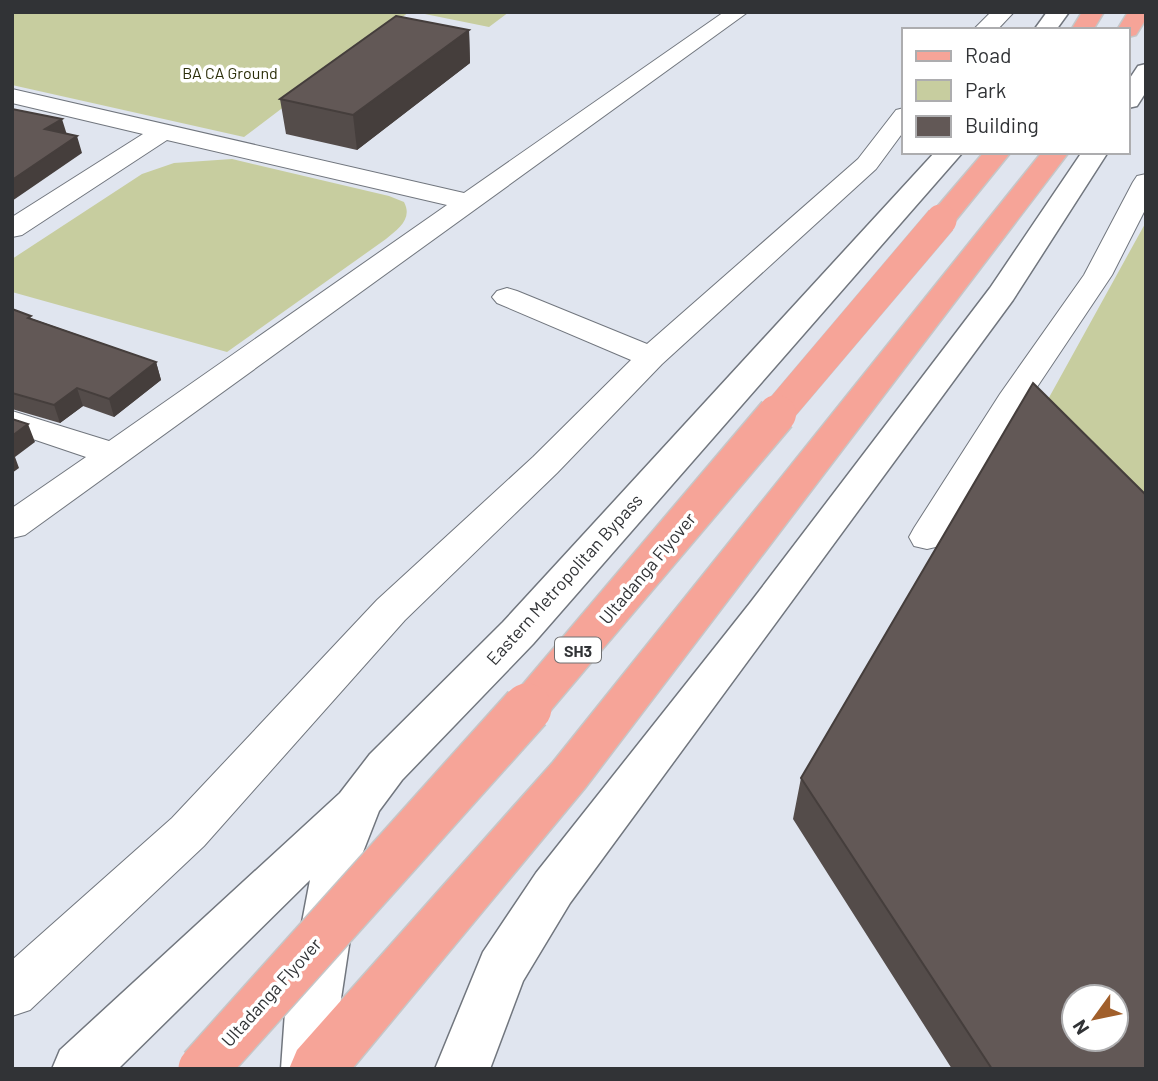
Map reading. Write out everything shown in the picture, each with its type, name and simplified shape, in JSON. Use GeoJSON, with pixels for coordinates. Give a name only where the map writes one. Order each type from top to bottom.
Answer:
{"type":"FeatureCollection","features":[{"type":"Feature","properties":{"kind":"main road"},"geometry":{"type":"LineString","coordinates":[[1046,28],[1058,12]]}},
{"type":"Feature","properties":{"kind":"main road"},"geometry":{"type":"LineString","coordinates":[[1083,28],[1093,12]]}},
{"type":"Feature","properties":{"kind":"main road"},"geometry":{"type":"LineString","coordinates":[[1129,28],[1139,12]]}},
{"type":"Feature","properties":{"kind":"main road"},"geometry":{"type":"LineString","coordinates":[[1130,98],[1146,71]]}},
{"type":"Feature","properties":{"kind":"main road","name":"Eastern Metropolitan Bypass"},"geometry":{"type":"LineString","coordinates":[[309,1069],[312,1012],[339,852],[359,802],[386,767],[518,633],[948,154]]}},
{"type":"Feature","properties":{"kind":"main road","name":"Ultadanga Flyover"},"geometry":{"type":"LineString","coordinates":[[203,1069],[546,687],[996,154]]}},
{"type":"Feature","properties":{"kind":"main road"},"geometry":{"type":"LineString","coordinates":[[316,1069],[577,765],[1054,154]]}},
{"type":"Feature","properties":{"kind":"main road"},"geometry":{"type":"LineString","coordinates":[[462,1069],[500,969],[553,888],[764,613],[1002,293],[1094,154]]}},
{"type":"Feature","properties":{"kind":"main road"},"geometry":{"type":"LineString","coordinates":[[79,1069],[359,802]]}},
{"type":"Feature","properties":{"kind":"street"},"geometry":{"type":"LineString","coordinates":[[12,526],[738,12]]}},
{"type":"Feature","properties":{"kind":"street"},"geometry":{"type":"LineString","coordinates":[[986,28],[1004,12]]}},
{"type":"Feature","properties":{"kind":"street"},"geometry":{"type":"LineString","coordinates":[[12,96],[471,203]]}},
{"type":"Feature","properties":{"kind":"street"},"geometry":{"type":"LineString","coordinates":[[12,993],[188,832],[391,610],[545,464],[650,358],[867,164],[902,118]]}},
{"type":"Feature","properties":{"kind":"street"},"geometry":{"type":"LineString","coordinates":[[12,229],[164,131]]}},
{"type":"Feature","properties":{"kind":"street"},"geometry":{"type":"LineString","coordinates":[[927,537],[1016,394],[1098,275],[1146,182]]}},
{"type":"Feature","properties":{"kind":"street"},"geometry":{"type":"LineString","coordinates":[[507,297],[650,358]]}},
{"type":"Feature","properties":{"kind":"street"},"geometry":{"type":"LineString","coordinates":[[1016,394],[1081,460]]}},
{"type":"Feature","properties":{"kind":"street"},"geometry":{"type":"LineString","coordinates":[[12,421],[113,454]]}},
{"type":"Feature","properties":{"kind":"green space","name":"BA CA Ground"},"geometry":{"type":"Polygon","coordinates":[[[12,12],[409,12],[244,137],[12,85],[12,12]]]}},
{"type":"Feature","properties":{"kind":"green space"},"geometry":{"type":"Polygon","coordinates":[[[415,12],[509,12],[489,27],[415,12]]]}},
{"type":"Feature","properties":{"kind":"green space"},"geometry":{"type":"Polygon","coordinates":[[[232,159],[389,196],[404,202],[407,214],[399,227],[386,239],[227,352],[12,292],[12,259],[142,174],[174,163],[232,159]]]}},
{"type":"Feature","properties":{"kind":"green space"},"geometry":{"type":"Polygon","coordinates":[[[1146,222],[1146,501],[1046,403],[1146,222]]]}},
{"type":"Feature","properties":{"kind":"building"},"geometry":{"type":"Polygon","coordinates":[[[396,16],[469,30],[353,115],[280,99],[396,16]]]}},
{"type":"Feature","properties":{"kind":"building"},"geometry":{"type":"Polygon","coordinates":[[[12,109],[62,119],[45,129],[77,136],[12,180],[12,109]]]}},
{"type":"Feature","properties":{"kind":"building"},"geometry":{"type":"Polygon","coordinates":[[[12,309],[31,316],[28,318],[156,362],[109,399],[77,388],[54,405],[12,393],[12,309]]]}},
{"type":"Feature","properties":{"kind":"building"},"geometry":{"type":"Polygon","coordinates":[[[1033,383],[1146,495],[1146,1069],[992,1069],[801,778],[1033,383]]]}},
{"type":"Feature","properties":{"kind":"building"},"geometry":{"type":"Polygon","coordinates":[[[12,419],[28,424],[12,436],[12,419]]]}}]}
